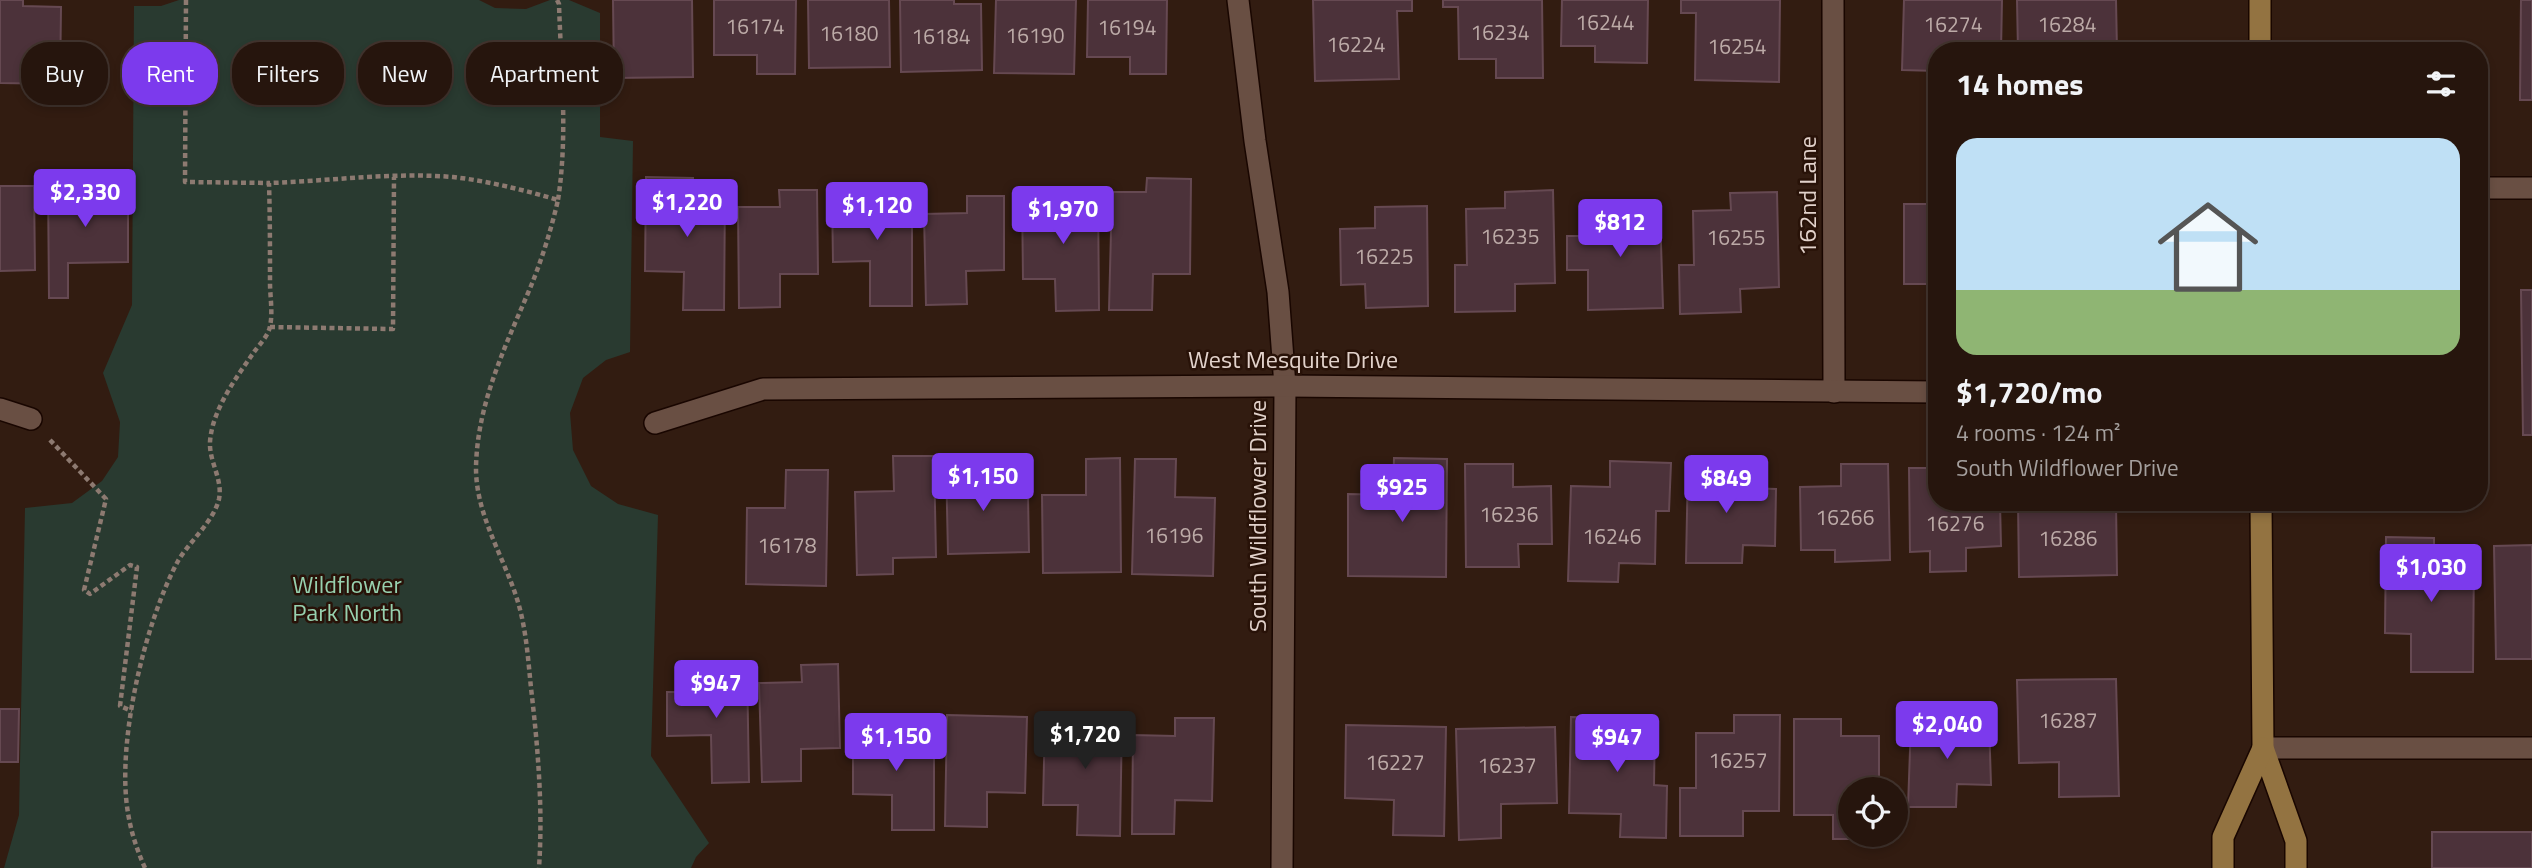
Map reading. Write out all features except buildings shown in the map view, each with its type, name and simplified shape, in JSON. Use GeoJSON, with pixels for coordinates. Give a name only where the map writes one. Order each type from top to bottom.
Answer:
{"type":"FeatureCollection","features":[{"type":"Feature","properties":{"kind":"main road"},"geometry":{"type":"LineString","coordinates":[[2260,0],[2260,42]]}},
{"type":"Feature","properties":{"kind":"main road"},"geometry":{"type":"LineString","coordinates":[[2261,511],[2263,748],[2296,841],[2296,868]]}},
{"type":"Feature","properties":{"kind":"main road"},"geometry":{"type":"LineString","coordinates":[[2222,868],[2222,837],[2263,748]]}},
{"type":"Feature","properties":{"kind":"street","name":"South Wildflower Drive"},"geometry":{"type":"LineString","coordinates":[[1238,0],[1255,141],[1278,292],[1284,386],[1283,868]]}},
{"type":"Feature","properties":{"kind":"street","name":"162nd Lane"},"geometry":{"type":"LineString","coordinates":[[1833,0],[1834,392]]}},
{"type":"Feature","properties":{"kind":"street"},"geometry":{"type":"LineString","coordinates":[[2488,188],[2532,188]]}},
{"type":"Feature","properties":{"kind":"street","name":"West Mesquite Drive"},"geometry":{"type":"LineString","coordinates":[[655,424],[763,389],[1284,386],[1928,392]]}},
{"type":"Feature","properties":{"kind":"street"},"geometry":{"type":"LineString","coordinates":[[0,409],[31,419]]}},
{"type":"Feature","properties":{"kind":"street"},"geometry":{"type":"LineString","coordinates":[[2263,748],[2532,748]]}},
{"type":"Feature","properties":{"kind":"path"},"geometry":{"type":"LineString","coordinates":[[186,0],[185,182],[269,183],[452,177],[558,200]]}},
{"type":"Feature","properties":{"kind":"path"},"geometry":{"type":"LineString","coordinates":[[539,868],[540,786],[526,639],[517,600],[479,499],[476,470],[478,428],[513,324],[543,255],[563,172],[563,110],[557,0]]}},
{"type":"Feature","properties":{"kind":"path"},"geometry":{"type":"LineString","coordinates":[[270,327],[393,328],[394,177]]}},
{"type":"Feature","properties":{"kind":"path"},"geometry":{"type":"LineString","coordinates":[[145,868],[134,842],[127,810],[126,760],[132,711],[144,650],[163,596],[179,560],[219,501],[219,480],[210,442],[216,421],[227,394],[270,327],[269,183]]}},
{"type":"Feature","properties":{"kind":"path"},"geometry":{"type":"LineString","coordinates":[[31,419],[106,499],[84,590],[90,594],[130,565],[137,567],[120,706],[132,711]]}},
{"type":"Feature","properties":{"kind":"green space","name":"Wildflower Park North"},"geometry":{"type":"Polygon","coordinates":[[[179,0],[479,0],[495,8],[526,9],[550,0],[569,0],[600,13],[600,42],[466,42],[466,105],[600,105],[600,137],[633,141],[630,352],[606,360],[583,378],[570,413],[573,450],[591,486],[618,504],[658,515],[651,756],[709,843],[696,857],[691,868],[4,868],[19,815],[25,508],[72,503],[102,481],[118,457],[120,422],[103,373],[132,305],[133,105],[218,105],[218,42],[134,42],[134,6],[161,6],[179,0]]]}}]}
